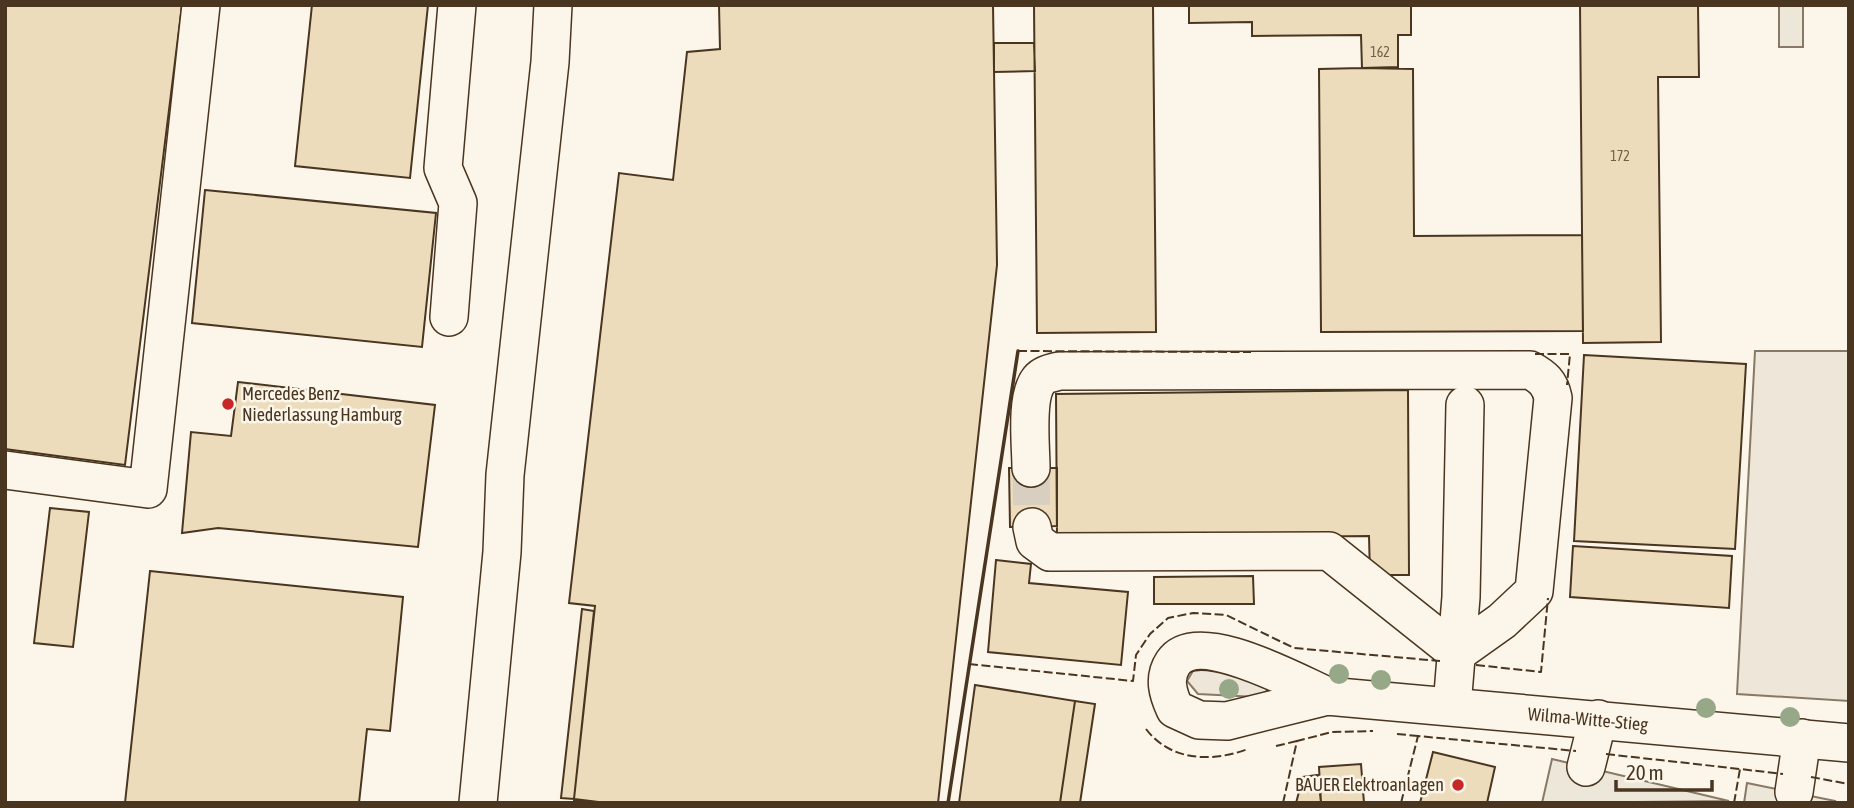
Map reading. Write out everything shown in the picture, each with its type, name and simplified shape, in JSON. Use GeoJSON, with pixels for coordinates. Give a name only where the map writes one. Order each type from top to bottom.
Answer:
{"type":"FeatureCollection","features":[{"type":"Feature","properties":{"kind":"street"},"geometry":{"type":"LineString","coordinates":[[5,470],[148,489],[201,5]]}},
{"type":"Feature","properties":{"kind":"street"},"geometry":{"type":"LineString","coordinates":[[449,317],[458,203],[443,168],[457,5]]}},
{"type":"Feature","properties":{"kind":"street"},"geometry":{"type":"LineString","coordinates":[[478,803],[502,552],[505,475],[550,62],[553,5]]}},
{"type":"Feature","properties":{"kind":"street"},"geometry":{"type":"LineString","coordinates":[[1031,468],[1031,405],[1035,388],[1043,377],[1059,371],[1530,370],[1542,377],[1551,388],[1553,397],[1537,580],[1534,591],[1523,604],[1457,653]]}},
{"type":"Feature","properties":{"kind":"street"},"geometry":{"type":"LineString","coordinates":[[1452,706],[1461,597],[1465,405]]}},
{"type":"Feature","properties":{"kind":"street"},"geometry":{"type":"LineString","coordinates":[[1032,527],[1035,541],[1050,552],[1329,551],[1457,653]]}},
{"type":"Feature","properties":{"kind":"street","name":"Wilma-Witte-Stieg"},"geometry":{"type":"LineString","coordinates":[[1327,696],[1849,743]]}},
{"type":"Feature","properties":{"kind":"street"},"geometry":{"type":"LineString","coordinates":[[1586,767],[1598,719]]}},
{"type":"Feature","properties":{"kind":"street"},"geometry":{"type":"LineString","coordinates":[[1794,792],[1802,738]]}},
{"type":"Feature","properties":{"kind":"shaded area"},"geometry":{"type":"Polygon","coordinates":[[[1779,5],[1803,5],[1803,47],[1779,47],[1779,5]]]}},
{"type":"Feature","properties":{"kind":"shaded area"},"geometry":{"type":"Polygon","coordinates":[[[1755,351],[1849,351],[1849,701],[1737,694],[1755,351]]]}},
{"type":"Feature","properties":{"kind":"shaded area"},"geometry":{"type":"Polygon","coordinates":[[[1203,667],[1268,681],[1268,690],[1257,697],[1198,694],[1187,681],[1194,669],[1203,667]]]}},
{"type":"Feature","properties":{"kind":"shaded area"},"geometry":{"type":"Polygon","coordinates":[[[1552,759],[1729,801],[1542,803],[1552,759]]]}},
{"type":"Feature","properties":{"kind":"shaded area"},"geometry":{"type":"Polygon","coordinates":[[[1747,783],[1835,801],[1744,803],[1747,783]]]}},
{"type":"Feature","properties":{"kind":"building"},"geometry":{"type":"Polygon","coordinates":[[[5,5],[182,5],[125,465],[5,449],[5,5]]]}},
{"type":"Feature","properties":{"kind":"building"},"geometry":{"type":"Polygon","coordinates":[[[312,5],[428,5],[410,178],[295,166],[312,5]]]}},
{"type":"Feature","properties":{"kind":"building"},"geometry":{"type":"Polygon","coordinates":[[[719,5],[993,5],[997,265],[938,803],[607,803],[574,799],[595,606],[569,603],[619,173],[673,180],[687,52],[720,49],[719,5]]]}},
{"type":"Feature","properties":{"kind":"building"},"geometry":{"type":"Polygon","coordinates":[[[1034,5],[1153,5],[1156,332],[1037,333],[1034,5]]]}},
{"type":"Feature","properties":{"kind":"building"},"geometry":{"type":"Polygon","coordinates":[[[1189,5],[1411,5],[1411,35],[1398,35],[1398,67],[1362,68],[1361,35],[1252,36],[1252,22],[1189,23],[1189,5]]]}},
{"type":"Feature","properties":{"kind":"building"},"geometry":{"type":"Polygon","coordinates":[[[1580,5],[1698,5],[1699,77],[1658,77],[1661,342],[1583,343],[1580,5]]]}},
{"type":"Feature","properties":{"kind":"building"},"geometry":{"type":"Polygon","coordinates":[[[994,43],[1034,43],[1035,71],[994,72],[994,43]]]}},
{"type":"Feature","properties":{"kind":"building"},"geometry":{"type":"Polygon","coordinates":[[[1319,69],[1413,69],[1414,236],[1582,235],[1583,331],[1321,332],[1319,69]]]}},
{"type":"Feature","properties":{"kind":"building"},"geometry":{"type":"Polygon","coordinates":[[[205,190],[436,213],[422,347],[192,323],[205,190]]]}},
{"type":"Feature","properties":{"kind":"building"},"geometry":{"type":"Polygon","coordinates":[[[1584,355],[1746,364],[1735,549],[1574,541],[1584,355]]]}},
{"type":"Feature","properties":{"kind":"building"},"geometry":{"type":"Polygon","coordinates":[[[238,382],[435,405],[418,547],[218,528],[182,533],[191,432],[231,436],[238,382]]]}},
{"type":"Feature","properties":{"kind":"building"},"geometry":{"type":"Polygon","coordinates":[[[1408,390],[1409,575],[1370,575],[1369,536],[1057,539],[1056,394],[1408,390]]]}},
{"type":"Feature","properties":{"kind":"building"},"geometry":{"type":"Polygon","coordinates":[[[1009,468],[1057,468],[1057,526],[1010,527],[1009,468]]]}},
{"type":"Feature","properties":{"kind":"building"},"geometry":{"type":"Polygon","coordinates":[[[50,508],[89,512],[73,647],[34,643],[50,508]]]}},
{"type":"Feature","properties":{"kind":"building"},"geometry":{"type":"Polygon","coordinates":[[[1573,546],[1732,556],[1729,608],[1570,597],[1573,546]]]}},
{"type":"Feature","properties":{"kind":"building"},"geometry":{"type":"Polygon","coordinates":[[[996,560],[1031,564],[1029,583],[1128,592],[1121,665],[988,652],[996,560]]]}},
{"type":"Feature","properties":{"kind":"building"},"geometry":{"type":"Polygon","coordinates":[[[150,571],[403,597],[390,731],[367,729],[359,803],[125,803],[150,571]]]}},
{"type":"Feature","properties":{"kind":"building"},"geometry":{"type":"Polygon","coordinates":[[[1253,576],[1254,604],[1154,604],[1154,577],[1253,576]]]}},
{"type":"Feature","properties":{"kind":"building"},"geometry":{"type":"Polygon","coordinates":[[[582,609],[594,611],[574,799],[561,798],[582,609]]]}},
{"type":"Feature","properties":{"kind":"building"},"geometry":{"type":"Polygon","coordinates":[[[975,685],[1075,701],[1060,803],[959,803],[975,685]]]}},
{"type":"Feature","properties":{"kind":"building"},"geometry":{"type":"Polygon","coordinates":[[[1075,701],[1095,704],[1080,803],[1060,803],[1075,701]]]}},
{"type":"Feature","properties":{"kind":"building","name":"BAUER Elektroanlagen"},"geometry":{"type":"Polygon","coordinates":[[[1433,752],[1495,767],[1487,803],[1420,803],[1433,752]]]}},
{"type":"Feature","properties":{"kind":"building"},"geometry":{"type":"Polygon","coordinates":[[[1361,764],[1364,803],[1321,803],[1319,767],[1361,764]]]}},
{"type":"Feature","properties":{"kind":"building"},"geometry":{"type":"Polygon","coordinates":[[[1318,775],[1321,803],[1296,803],[1303,777],[1318,775]]]}},
{"type":"Feature","properties":{"kind":"building"},"geometry":{"type":"Polygon","coordinates":[[[574,799],[607,803],[574,803],[574,799]]]}},
{"type":"Feature","properties":{"kind":"tunnel"},"geometry":{"type":"LineString","coordinates":[[1031,468],[1032,527]]}},
{"type":"Feature","properties":{"kind":"fence"},"geometry":{"type":"LineString","coordinates":[[1018,351],[1251,352]]}},
{"type":"Feature","properties":{"kind":"fence"},"geometry":{"type":"LineString","coordinates":[[1535,354],[1570,354],[1567,385]]}},
{"type":"Feature","properties":{"kind":"fence"},"geometry":{"type":"LineString","coordinates":[[1476,665],[1541,672],[1548,598]]}},
{"type":"Feature","properties":{"kind":"fence"},"geometry":{"type":"LineString","coordinates":[[969,664],[1133,681],[1136,655],[1150,634],[1168,618],[1193,613],[1226,615],[1294,648],[1440,661]]}},
{"type":"Feature","properties":{"kind":"fence"},"geometry":{"type":"LineString","coordinates":[[1146,729],[1168,748],[1193,756],[1221,756],[1248,749]]}},
{"type":"Feature","properties":{"kind":"fence"},"geometry":{"type":"LineString","coordinates":[[1283,803],[1297,741],[1332,732],[1373,731]]}},
{"type":"Feature","properties":{"kind":"fence"},"geometry":{"type":"LineString","coordinates":[[1397,734],[1418,736]]}},
{"type":"Feature","properties":{"kind":"fence"},"geometry":{"type":"LineString","coordinates":[[1401,803],[1418,736],[1576,751]]}},
{"type":"Feature","properties":{"kind":"fence"},"geometry":{"type":"LineString","coordinates":[[1276,746],[1297,741]]}},
{"type":"Feature","properties":{"kind":"fence"},"geometry":{"type":"LineString","coordinates":[[1606,754],[1740,769]]}},
{"type":"Feature","properties":{"kind":"fence"},"geometry":{"type":"LineString","coordinates":[[1734,803],[1740,769],[1783,774]]}},
{"type":"Feature","properties":{"kind":"fence"},"geometry":{"type":"LineString","coordinates":[[1811,777],[1849,784]]}},
{"type":"Feature","properties":{"kind":"wall"},"geometry":{"type":"LineString","coordinates":[[948,803],[1018,351]]}},
{"type":"Feature","properties":{"kind":"place","name":"Mercedes Benz Niederlassung Hamburg"},"geometry":{"type":"Point","coordinates":[228,404]}},
{"type":"Feature","properties":{"kind":"place","name":"BAUER Elektroanlagen"},"geometry":{"type":"Point","coordinates":[1458,785]}}]}
